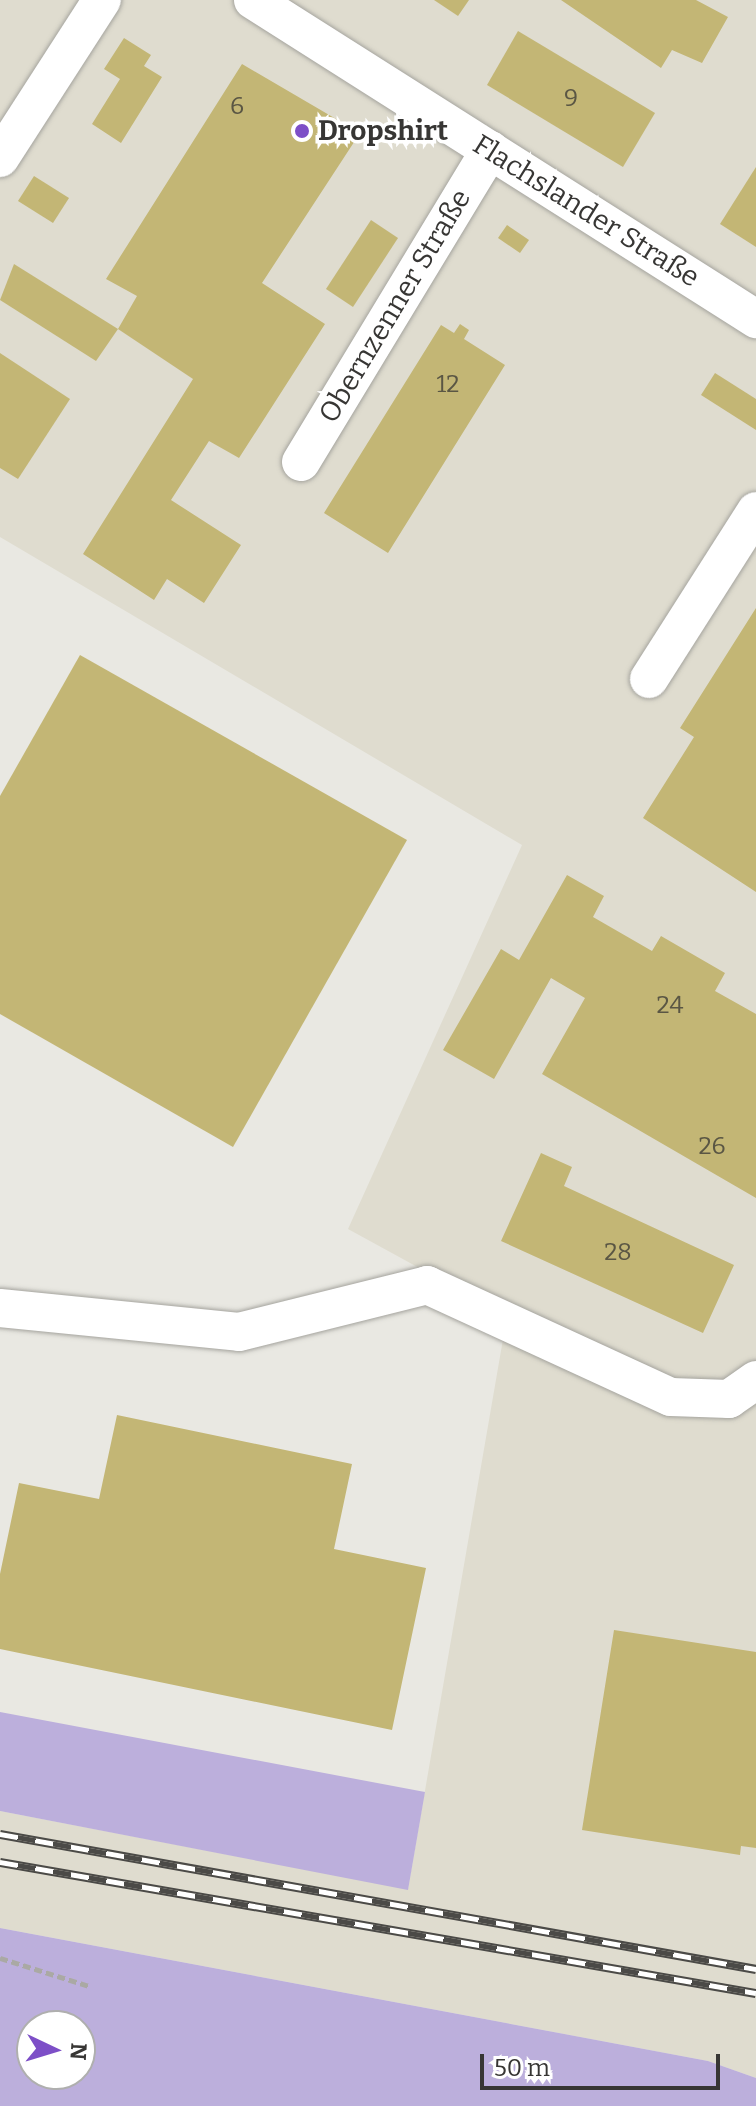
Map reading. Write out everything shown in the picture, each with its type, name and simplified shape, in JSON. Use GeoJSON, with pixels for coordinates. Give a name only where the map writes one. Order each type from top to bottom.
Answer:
{"type":"FeatureCollection","features":[{"type":"Feature","properties":{"kind":"street"},"geometry":{"type":"LineString","coordinates":[[0,158],[102,0]]}},
{"type":"Feature","properties":{"kind":"street","name":"Flachslander Straße"},"geometry":{"type":"LineString","coordinates":[[253,0],[756,319]]}},
{"type":"Feature","properties":{"kind":"street","name":"Obernzenner Straße"},"geometry":{"type":"LineString","coordinates":[[301,462],[490,150]]}},
{"type":"Feature","properties":{"kind":"street"},"geometry":{"type":"LineString","coordinates":[[649,679],[756,511]]}},
{"type":"Feature","properties":{"kind":"street"},"geometry":{"type":"LineString","coordinates":[[0,1308],[239,1332],[427,1285],[671,1397],[742,1390]]}},
{"type":"Feature","properties":{"kind":"path"},"geometry":{"type":"LineString","coordinates":[[0,1958],[89,1986]]}},
{"type":"Feature","properties":{"kind":"shaded area"},"geometry":{"type":"Polygon","coordinates":[[[0,0],[756,0],[756,2078],[708,2061],[0,1928],[0,1811],[408,1889],[507,1316],[348,1229],[522,845],[0,537],[0,0]]]}},
{"type":"Feature","properties":{"kind":"shaded area"},"geometry":{"type":"Polygon","coordinates":[[[0,1712],[425,1792],[408,1890],[0,1811],[0,1712]]]}},
{"type":"Feature","properties":{"kind":"shaded area"},"geometry":{"type":"Polygon","coordinates":[[[0,1928],[708,2061],[756,2078],[756,2106],[0,2106],[0,1928]]]}},
{"type":"Feature","properties":{"kind":"building"},"geometry":{"type":"Polygon","coordinates":[[[434,0],[469,0],[458,16],[434,0]]]}},
{"type":"Feature","properties":{"kind":"building"},"geometry":{"type":"Polygon","coordinates":[[[561,0],[696,0],[728,17],[702,63],[672,50],[661,68],[561,0]]]}},
{"type":"Feature","properties":{"kind":"building"},"geometry":{"type":"Polygon","coordinates":[[[518,31],[655,113],[623,167],[487,85],[518,31]]]}},
{"type":"Feature","properties":{"kind":"building"},"geometry":{"type":"Polygon","coordinates":[[[124,38],[151,55],[144,66],[162,77],[121,143],[92,124],[120,79],[104,69],[124,38]]]}},
{"type":"Feature","properties":{"kind":"building"},"geometry":{"type":"Polygon","coordinates":[[[242,64],[360,133],[262,283],[325,324],[239,458],[209,441],[171,500],[241,545],[204,603],[167,579],[154,600],[83,554],[193,379],[118,329],[137,296],[106,279],[242,64]]]}},
{"type":"Feature","properties":{"kind":"building"},"geometry":{"type":"Polygon","coordinates":[[[756,167],[756,247],[720,224],[756,167]]]}},
{"type":"Feature","properties":{"kind":"building"},"geometry":{"type":"Polygon","coordinates":[[[34,176],[69,198],[53,223],[18,201],[34,176]]]}},
{"type":"Feature","properties":{"kind":"building"},"geometry":{"type":"Polygon","coordinates":[[[371,220],[398,238],[353,307],[326,289],[371,220]]]}},
{"type":"Feature","properties":{"kind":"building"},"geometry":{"type":"Polygon","coordinates":[[[507,225],[529,240],[520,253],[498,238],[507,225]]]}},
{"type":"Feature","properties":{"kind":"building"},"geometry":{"type":"Polygon","coordinates":[[[14,264],[118,329],[96,361],[0,300],[14,264]]]}},
{"type":"Feature","properties":{"kind":"building"},"geometry":{"type":"Polygon","coordinates":[[[460,324],[469,330],[464,339],[505,365],[388,553],[324,513],[441,325],[454,333],[460,324]]]}},
{"type":"Feature","properties":{"kind":"building"},"geometry":{"type":"Polygon","coordinates":[[[0,353],[70,399],[18,479],[0,468],[0,353]]]}},
{"type":"Feature","properties":{"kind":"building"},"geometry":{"type":"Polygon","coordinates":[[[715,373],[756,399],[756,430],[701,395],[715,373]]]}},
{"type":"Feature","properties":{"kind":"building"},"geometry":{"type":"Polygon","coordinates":[[[756,608],[756,892],[643,818],[694,737],[680,728],[756,608]]]}},
{"type":"Feature","properties":{"kind":"building"},"geometry":{"type":"Polygon","coordinates":[[[80,655],[407,840],[233,1147],[0,1014],[0,796],[80,655]]]}},
{"type":"Feature","properties":{"kind":"building"},"geometry":{"type":"Polygon","coordinates":[[[567,875],[604,896],[593,917],[652,951],[661,936],[725,973],[715,991],[756,1014],[756,1198],[542,1074],[585,998],[551,978],[494,1079],[443,1050],[501,949],[519,960],[567,875]]]}},
{"type":"Feature","properties":{"kind":"building"},"geometry":{"type":"Polygon","coordinates":[[[541,1153],[572,1167],[564,1186],[734,1265],[703,1333],[501,1241],[541,1153]]]}},
{"type":"Feature","properties":{"kind":"building"},"geometry":{"type":"Polygon","coordinates":[[[117,1415],[352,1464],[334,1549],[426,1568],[392,1730],[0,1649],[0,1574],[19,1483],[99,1499],[117,1415]]]}},
{"type":"Feature","properties":{"kind":"building"},"geometry":{"type":"Polygon","coordinates":[[[614,1630],[756,1652],[756,1848],[741,1846],[740,1855],[582,1830],[614,1630]]]}},
{"type":"Feature","properties":{"kind":"railway"},"geometry":{"type":"LineString","coordinates":[[0,1834],[756,1969]]}},
{"type":"Feature","properties":{"kind":"railway"},"geometry":{"type":"LineString","coordinates":[[0,1862],[756,1993]]}},
{"type":"Feature","properties":{"kind":"place","name":"Dropshirt"},"geometry":{"type":"Point","coordinates":[302,131]}}]}
